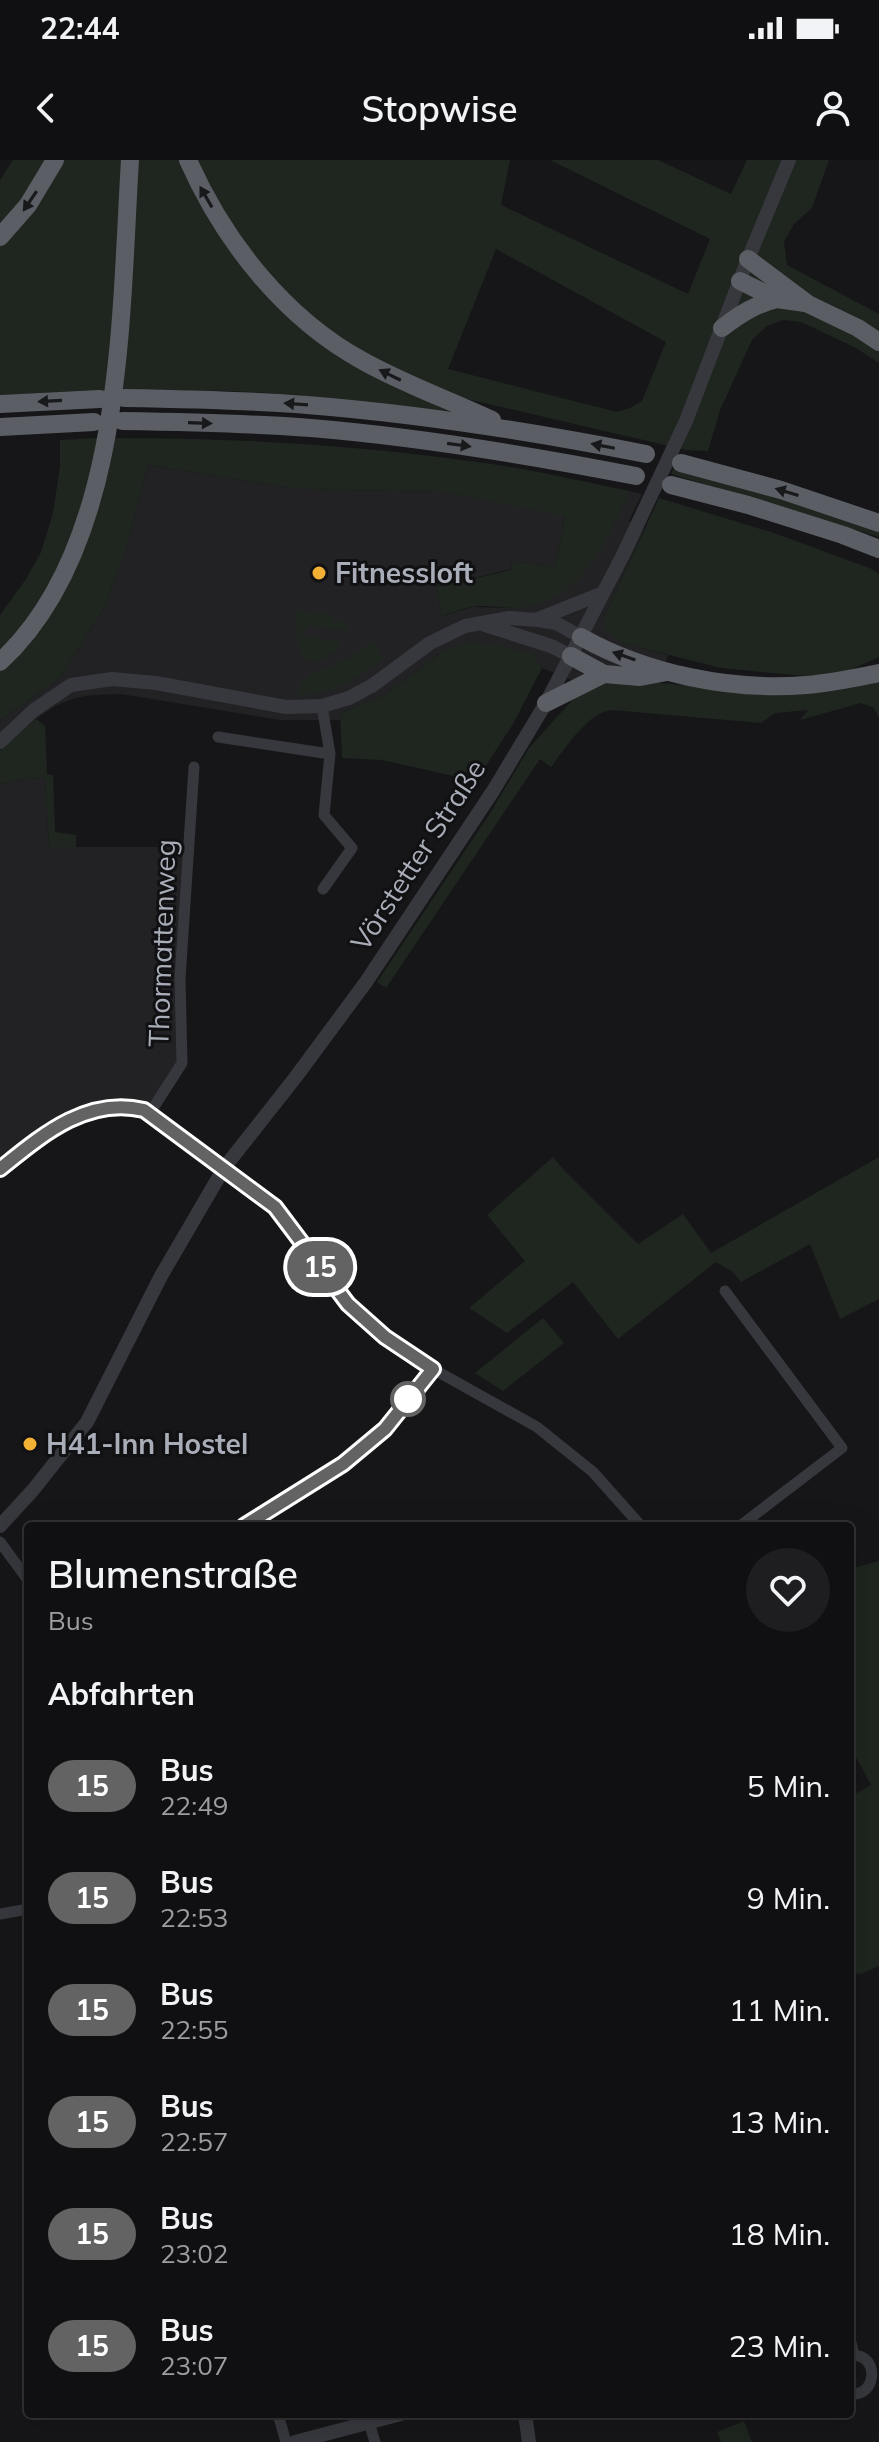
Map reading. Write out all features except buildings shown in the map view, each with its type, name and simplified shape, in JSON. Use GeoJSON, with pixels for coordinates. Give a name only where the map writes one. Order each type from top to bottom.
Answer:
{"type":"FeatureCollection","features":[{"type":"Feature","properties":{"kind":"highway"},"geometry":{"type":"LineString","coordinates":[[0,237],[28,205],[55,160]]}},
{"type":"Feature","properties":{"kind":"highway"},"geometry":{"type":"LineString","coordinates":[[0,662],[36,620],[60,582],[76,547],[94,489],[107,433],[119,338],[130,160]]}},
{"type":"Feature","properties":{"kind":"highway"},"geometry":{"type":"LineString","coordinates":[[188,160],[226,232],[292,310],[361,360],[512,429]]}},
{"type":"Feature","properties":{"kind":"highway"},"geometry":{"type":"LineString","coordinates":[[748,259],[808,304],[858,328],[879,342]]}},
{"type":"Feature","properties":{"kind":"highway"},"geometry":{"type":"LineString","coordinates":[[740,281],[777,299],[808,304]]}},
{"type":"Feature","properties":{"kind":"highway"},"geometry":{"type":"LineString","coordinates":[[722,328],[760,303],[777,299]]}},
{"type":"Feature","properties":{"kind":"highway"},"geometry":{"type":"LineString","coordinates":[[124,398],[306,405],[512,429],[646,454]]}},
{"type":"Feature","properties":{"kind":"highway"},"geometry":{"type":"LineString","coordinates":[[0,404],[100,399]]}},
{"type":"Feature","properties":{"kind":"highway"},"geometry":{"type":"LineString","coordinates":[[122,421],[249,425],[372,435],[540,458],[636,476]]}},
{"type":"Feature","properties":{"kind":"highway"},"geometry":{"type":"LineString","coordinates":[[0,427],[94,422]]}},
{"type":"Feature","properties":{"kind":"highway"},"geometry":{"type":"LineString","coordinates":[[681,463],[873,519]]}},
{"type":"Feature","properties":{"kind":"highway"},"geometry":{"type":"LineString","coordinates":[[671,485],[816,526],[875,552]]}},
{"type":"Feature","properties":{"kind":"highway"},"geometry":{"type":"LineString","coordinates":[[581,637],[602,649],[669,672],[760,685],[808,685],[875,671]]}},
{"type":"Feature","properties":{"kind":"highway"},"geometry":{"type":"LineString","coordinates":[[571,656],[604,674],[640,677],[669,672]]}},
{"type":"Feature","properties":{"kind":"highway"},"geometry":{"type":"LineString","coordinates":[[546,703],[604,674]]}},
{"type":"Feature","properties":{"kind":"street","name":"Vörstetter Straße"},"geometry":{"type":"LineString","coordinates":[[0,1526],[87,1422],[161,1276],[224,1168],[366,982],[493,791],[546,703],[686,421],[789,160]]}},
{"type":"Feature","properties":{"kind":"street"},"geometry":{"type":"LineString","coordinates":[[538,620],[603,593]]}},
{"type":"Feature","properties":{"kind":"street"},"geometry":{"type":"LineString","coordinates":[[0,742],[34,710],[71,685],[112,679],[156,683],[286,707],[322,706],[349,698],[373,685],[430,643],[451,632],[481,624],[509,618],[538,620],[556,623],[581,637]]}},
{"type":"Feature","properties":{"kind":"street"},"geometry":{"type":"LineString","coordinates":[[481,624],[551,646],[571,656]]}},
{"type":"Feature","properties":{"kind":"street"},"geometry":{"type":"LineString","coordinates":[[322,706],[330,754],[324,815],[352,848],[323,889]]}},
{"type":"Feature","properties":{"kind":"street"},"geometry":{"type":"LineString","coordinates":[[218,737],[330,754]]}},
{"type":"Feature","properties":{"kind":"street","name":"Thormattenweg"},"geometry":{"type":"LineString","coordinates":[[150,1113],[182,1063],[180,979],[194,767]]}},
{"type":"Feature","properties":{"kind":"street"},"geometry":{"type":"LineString","coordinates":[[0,1169],[60,1124],[90,1111],[135,1107],[150,1113],[275,1207],[348,1304],[385,1337],[433,1369],[537,1427],[593,1472],[637,1522]]}},
{"type":"Feature","properties":{"kind":"street"},"geometry":{"type":"LineString","coordinates":[[725,1291],[842,1448],[745,1522]]}},
{"type":"Feature","properties":{"kind":"street"},"geometry":{"type":"LineString","coordinates":[[250,1522],[343,1464],[385,1429],[433,1369]]}},
{"type":"Feature","properties":{"kind":"street"},"geometry":{"type":"LineString","coordinates":[[0,1542],[24,1575]]}},
{"type":"Feature","properties":{"kind":"street"},"geometry":{"type":"LineString","coordinates":[[0,1914],[24,1910]]}},
{"type":"Feature","properties":{"kind":"street"},"geometry":{"type":"LineString","coordinates":[[854,2355],[863,2356],[871,2362],[877,2380],[862,2394],[854,2394]]}},
{"type":"Feature","properties":{"kind":"street"},"geometry":{"type":"LineString","coordinates":[[279,2418],[286,2442]]}},
{"type":"Feature","properties":{"kind":"street"},"geometry":{"type":"LineString","coordinates":[[295,2442],[387,2418]]}},
{"type":"Feature","properties":{"kind":"street"},"geometry":{"type":"LineString","coordinates":[[526,2418],[529,2442]]}},
{"type":"Feature","properties":{"kind":"street"},"geometry":{"type":"LineString","coordinates":[[369,2423],[375,2442]]}},
{"type":"Feature","properties":{"kind":"shaded area"},"geometry":{"type":"Polygon","coordinates":[[[13,160],[510,160],[501,205],[688,294],[710,239],[550,160],[658,160],[731,194],[747,160],[829,160],[812,208],[794,224],[784,242],[787,265],[879,314],[879,363],[856,348],[801,322],[783,320],[767,326],[752,340],[720,410],[708,451],[686,450],[467,399],[451,413],[251,392],[125,390],[0,395],[0,180],[13,160]],[[496,249],[448,369],[617,412],[642,401],[666,342],[496,249]]]}},
{"type":"Feature","properties":{"kind":"shaded area"},"geometry":{"type":"Polygon","coordinates":[[[195,439],[344,447],[509,467],[630,491],[611,531],[588,568],[558,595],[538,604],[515,608],[476,606],[442,616],[437,587],[511,570],[512,561],[555,567],[565,516],[443,492],[298,489],[148,465],[125,553],[104,608],[60,678],[0,720],[0,615],[41,552],[53,513],[60,466],[60,440],[195,439]]]}},
{"type":"Feature","properties":{"kind":"shaded area"},"geometry":{"type":"Polygon","coordinates":[[[148,465],[298,489],[443,492],[565,515],[555,567],[512,561],[511,569],[437,587],[442,616],[472,607],[514,608],[595,557],[630,491],[642,494],[629,521],[644,529],[604,617],[622,643],[668,655],[659,683],[591,688],[542,668],[532,654],[443,651],[384,695],[340,713],[340,720],[280,720],[121,694],[92,695],[55,706],[0,750],[0,720],[60,678],[104,608],[125,553],[148,465]]]}},
{"type":"Feature","properties":{"kind":"shaded area"},"geometry":{"type":"Polygon","coordinates":[[[675,465],[879,530],[879,537],[671,474],[675,465]]]}},
{"type":"Feature","properties":{"kind":"shaded area"},"geometry":{"type":"Polygon","coordinates":[[[659,498],[774,533],[879,574],[879,657],[841,674],[804,676],[721,668],[622,643],[606,631],[604,617],[659,498]]]}},
{"type":"Feature","properties":{"kind":"shaded area"},"geometry":{"type":"Polygon","coordinates":[[[296,610],[334,616],[333,621],[347,623],[345,630],[307,626],[305,637],[342,642],[340,649],[319,661],[303,660],[297,643],[296,610]]]}},
{"type":"Feature","properties":{"kind":"shaded area"},"geometry":{"type":"Polygon","coordinates":[[[375,639],[383,659],[343,685],[296,696],[305,679],[347,659],[375,639]]]}},
{"type":"Feature","properties":{"kind":"shaded area"},"geometry":{"type":"Polygon","coordinates":[[[468,643],[498,645],[533,654],[542,668],[513,724],[476,781],[382,760],[342,758],[340,713],[384,695],[443,651],[468,643]]]}},
{"type":"Feature","properties":{"kind":"shaded area"},"geometry":{"type":"Polygon","coordinates":[[[879,680],[879,718],[874,708],[861,703],[800,720],[808,710],[775,713],[761,723],[612,710],[594,717],[551,767],[540,759],[386,988],[377,982],[489,815],[529,748],[575,697],[591,688],[611,683],[737,689],[879,680]]]}},
{"type":"Feature","properties":{"kind":"shaded area"},"geometry":{"type":"Polygon","coordinates":[[[36,719],[45,726],[47,774],[53,775],[55,832],[76,835],[76,847],[49,847],[45,778],[0,784],[0,750],[36,719]]]}},
{"type":"Feature","properties":{"kind":"shaded area"},"geometry":{"type":"Polygon","coordinates":[[[45,778],[49,847],[190,847],[182,1063],[150,1113],[90,1111],[0,1169],[0,784],[45,778]]]}},
{"type":"Feature","properties":{"kind":"shaded area"},"geometry":{"type":"Polygon","coordinates":[[[553,1157],[638,1244],[683,1214],[711,1253],[879,1157],[879,1299],[840,1319],[810,1244],[741,1282],[733,1272],[716,1262],[618,1339],[573,1282],[507,1333],[469,1308],[525,1261],[487,1215],[553,1157]]]}},
{"type":"Feature","properties":{"kind":"shaded area"},"geometry":{"type":"Polygon","coordinates":[[[543,1318],[564,1343],[503,1391],[475,1373],[543,1318]]]}},
{"type":"Feature","properties":{"kind":"shaded area"},"geometry":{"type":"Polygon","coordinates":[[[879,1561],[879,1966],[861,1974],[854,1973],[854,1795],[871,1785],[854,1753],[854,1568],[879,1561]]]}},
{"type":"Feature","properties":{"kind":"shaded area"},"geometry":{"type":"Polygon","coordinates":[[[744,2421],[752,2442],[721,2442],[717,2432],[744,2421]]]}},
{"type":"Feature","properties":{"kind":"bus line","name":"15"},"geometry":{"type":"LineString","coordinates":[[0,1169],[60,1124],[90,1111],[105,1107],[144,1110],[275,1207],[348,1304],[385,1337],[433,1369],[385,1429],[343,1464],[250,1522]]}},
{"type":"Feature","properties":{"kind":"place","name":"Fitnessloft"},"geometry":{"type":"Point","coordinates":[319,573]}},
{"type":"Feature","properties":{"kind":"place","name":"H41-Inn Hostel"},"geometry":{"type":"Point","coordinates":[30,1444]}}]}
